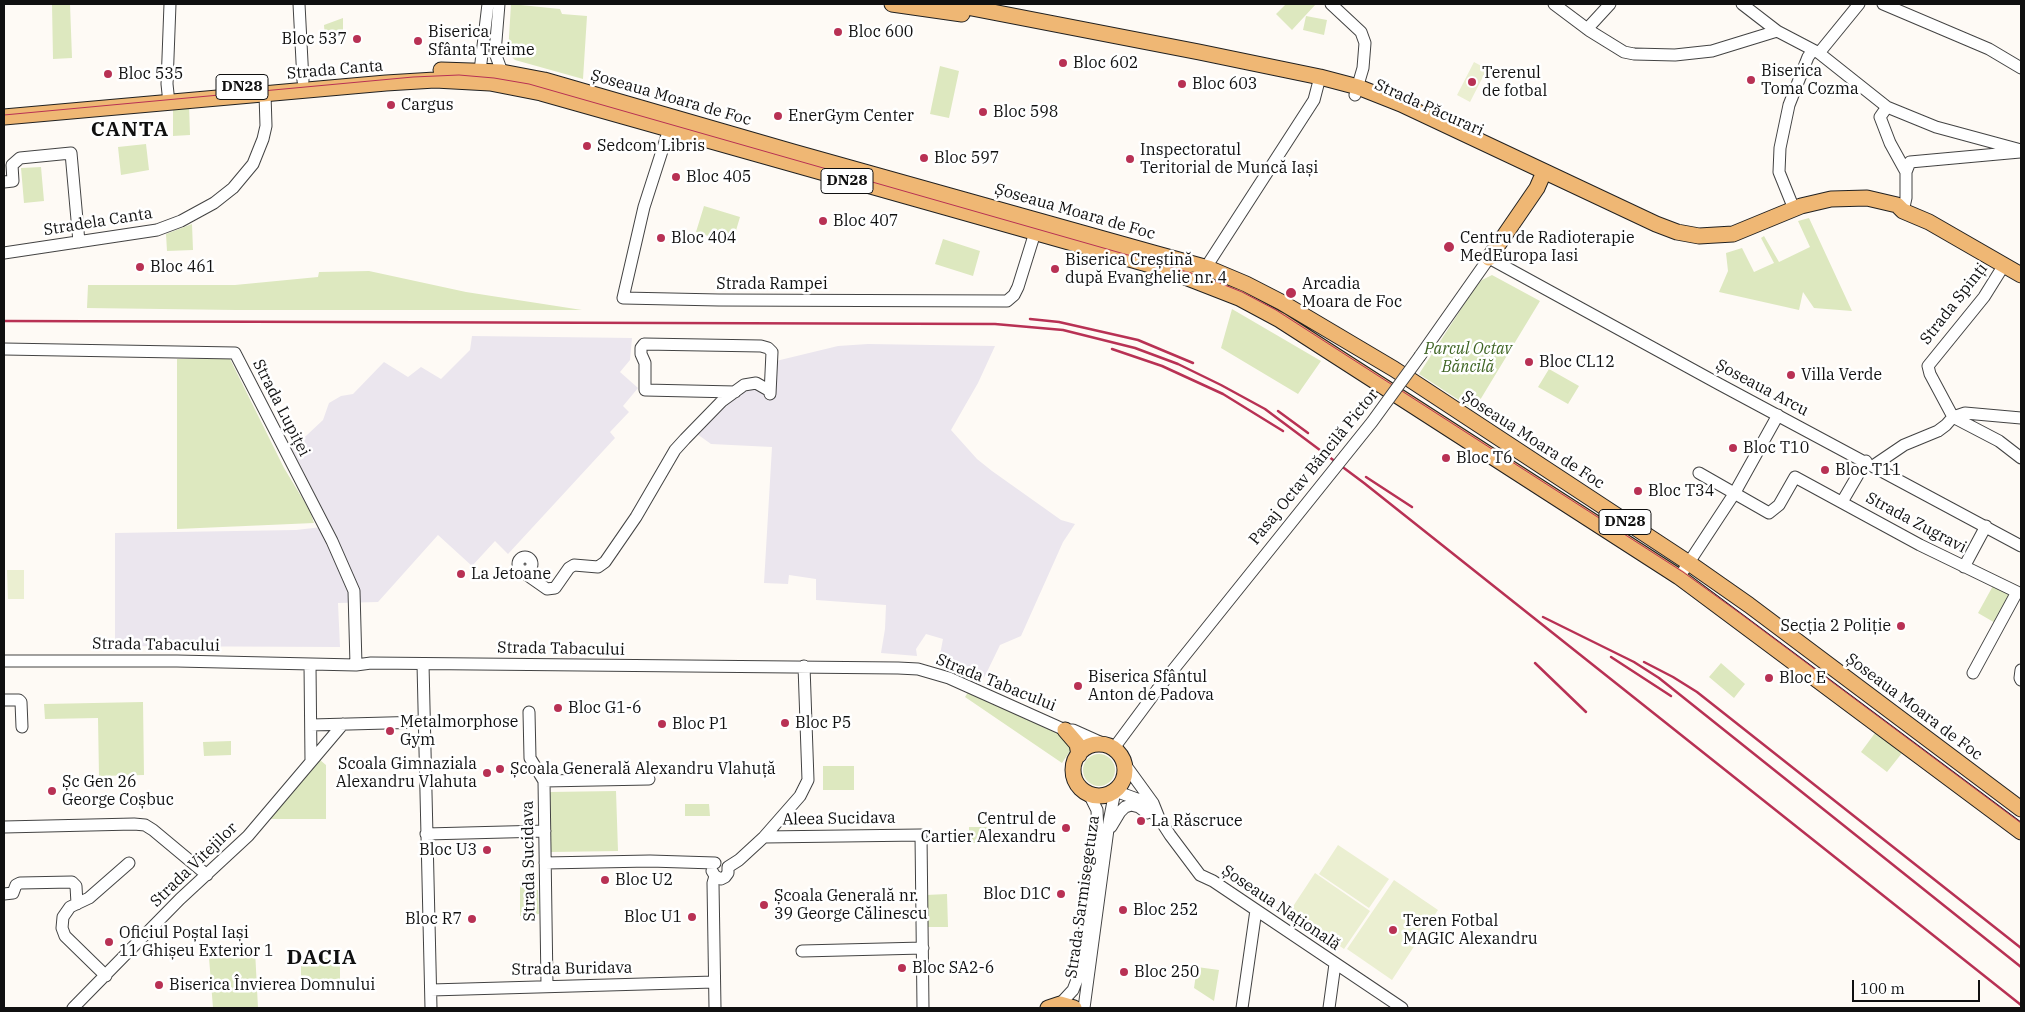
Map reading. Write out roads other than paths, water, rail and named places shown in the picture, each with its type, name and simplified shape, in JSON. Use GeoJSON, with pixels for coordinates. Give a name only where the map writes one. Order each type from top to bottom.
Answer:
{"type":"FeatureCollection","features":[{"type":"Feature","properties":{"kind":"main road","name":"Strada Păcurari"},"geometry":{"type":"LineString","coordinates":[[892,4],[980,17],[1320,81]]}},
{"type":"Feature","properties":{"kind":"main road","name":"Strada Păcurari"},"geometry":{"type":"LineString","coordinates":[[951,4],[1320,81],[1357,91],[1542,175],[1677,232],[1698,236],[1733,234],[1794,208],[1831,199],[1867,198],[1897,205],[1903,211],[1929,222],[2021,274]]}},
{"type":"Feature","properties":{"kind":"main road","name":"Strada Canta"},"geometry":{"type":"LineString","coordinates":[[4,117],[303,81],[433,70],[485,77]]}},
{"type":"Feature","properties":{"kind":"main road","name":"Șoseaua Moara de Foc"},"geometry":{"type":"LineString","coordinates":[[485,77],[502,72],[544,80],[671,123]]}},
{"type":"Feature","properties":{"kind":"main road","name":"Strada Canta"},"geometry":{"type":"LineString","coordinates":[[4,108],[265,94],[485,77]]}},
{"type":"Feature","properties":{"kind":"main road","name":"Șoseaua Moara de Foc"},"geometry":{"type":"LineString","coordinates":[[485,77],[541,93],[793,152],[1037,226],[1202,283]]}},
{"type":"Feature","properties":{"kind":"main road","name":"Strada Păcurari"},"geometry":{"type":"LineString","coordinates":[[1542,175],[1650,230],[1675,240],[1697,244],[1721,244],[1735,241],[1797,216],[1833,207],[1865,207],[1896,213],[1903,211]]}},
{"type":"Feature","properties":{"kind":"main road"},"geometry":{"type":"LineString","coordinates":[[1488,258],[1536,188],[1542,175]]}},
{"type":"Feature","properties":{"kind":"main road","name":"Șoseaua Moara de Foc"},"geometry":{"type":"LineString","coordinates":[[1037,226],[1208,268],[1246,284],[1281,302],[1394,369],[1689,563],[1749,605],[2021,809]]}},
{"type":"Feature","properties":{"kind":"main road","name":"DN28"},"geometry":{"type":"LineString","coordinates":[[1202,283],[1239,298],[1280,320],[1679,577],[2021,832]]}},
{"type":"Feature","properties":{"kind":"main road"},"geometry":{"type":"LineString","coordinates":[[1065,730],[1074,739],[1078,755]]}},
{"type":"Feature","properties":{"kind":"main road"},"geometry":{"type":"LineString","coordinates":[[1088,746],[1108,746],[1124,763],[1123,780],[1115,791],[1102,797],[1090,796],[1080,789],[1074,777],[1075,763],[1078,755],[1088,746]]}},
{"type":"Feature","properties":{"kind":"street"},"geometry":{"type":"LineString","coordinates":[[168,98],[167,72],[170,4]]}},
{"type":"Feature","properties":{"kind":"street"},"geometry":{"type":"LineString","coordinates":[[299,4],[303,81]]}},
{"type":"Feature","properties":{"kind":"street"},"geometry":{"type":"LineString","coordinates":[[485,77],[488,4]]}},
{"type":"Feature","properties":{"kind":"street"},"geometry":{"type":"LineString","coordinates":[[500,4],[495,53],[502,72]]}},
{"type":"Feature","properties":{"kind":"street"},"geometry":{"type":"LineString","coordinates":[[1331,4],[1364,36],[1364,68],[1357,91]]}},
{"type":"Feature","properties":{"kind":"street"},"geometry":{"type":"LineString","coordinates":[[1554,4],[1587,29],[1624,52],[1643,55],[1675,55],[1712,51],[1777,31]]}},
{"type":"Feature","properties":{"kind":"street"},"geometry":{"type":"LineString","coordinates":[[1587,29],[1610,4]]}},
{"type":"Feature","properties":{"kind":"street"},"geometry":{"type":"LineString","coordinates":[[1742,4],[1777,31],[1816,52],[1887,107],[1936,127],[2021,151]]}},
{"type":"Feature","properties":{"kind":"street"},"geometry":{"type":"LineString","coordinates":[[1794,208],[1779,172],[1780,148],[1789,105],[1808,57],[1816,52],[1859,4]]}},
{"type":"Feature","properties":{"kind":"street"},"geometry":{"type":"LineString","coordinates":[[1883,4],[1989,48],[2021,68]]}},
{"type":"Feature","properties":{"kind":"street"},"geometry":{"type":"LineString","coordinates":[[1202,283],[1210,262],[1314,100],[1320,81]]}},
{"type":"Feature","properties":{"kind":"street","name":"Stradela Canta"},"geometry":{"type":"LineString","coordinates":[[4,253],[157,230],[181,221],[214,203],[232,188],[253,164],[266,126],[265,94]]}},
{"type":"Feature","properties":{"kind":"street"},"geometry":{"type":"LineString","coordinates":[[1887,107],[1880,117],[1890,143],[1906,172]]}},
{"type":"Feature","properties":{"kind":"street","name":"Strada Rampei"},"geometry":{"type":"LineString","coordinates":[[671,123],[644,207],[623,298],[1007,300],[1014,295],[1018,287],[1037,226]]}},
{"type":"Feature","properties":{"kind":"street"},"geometry":{"type":"LineString","coordinates":[[1903,211],[1907,190],[1906,172],[1910,162],[2021,151]]}},
{"type":"Feature","properties":{"kind":"street"},"geometry":{"type":"LineString","coordinates":[[4,182],[13,181],[12,165],[20,158],[71,153],[79,242]]}},
{"type":"Feature","properties":{"kind":"street","name":"Șoseaua Arcu"},"geometry":{"type":"LineString","coordinates":[[1488,258],[2021,546]]}},
{"type":"Feature","properties":{"kind":"street","name":"Pasaj Octav Băncilă Pictor"},"geometry":{"type":"LineString","coordinates":[[1108,746],[1157,690],[1384,407],[1488,258]]}},
{"type":"Feature","properties":{"kind":"street","name":"Strada Spinți"},"geometry":{"type":"LineString","coordinates":[[1953,417],[1930,374],[1928,366],[1984,297],[2004,265]]}},
{"type":"Feature","properties":{"kind":"street"},"geometry":{"type":"LineString","coordinates":[[526,571],[528,575],[547,589],[555,588],[574,564],[598,567],[606,562],[636,517],[675,450],[722,401],[744,385],[756,383],[770,393],[772,352],[768,348],[761,346],[644,344],[641,348],[641,354],[645,363],[645,390],[734,392]]}},
{"type":"Feature","properties":{"kind":"street","name":"Strada Lupiței"},"geometry":{"type":"LineString","coordinates":[[4,349],[235,353],[332,540],[354,591],[356,665]]}},
{"type":"Feature","properties":{"kind":"street"},"geometry":{"type":"LineString","coordinates":[[1842,502],[1869,464],[1904,445],[1938,430],[1953,417],[1966,413],[2021,418]]}},
{"type":"Feature","properties":{"kind":"street"},"geometry":{"type":"LineString","coordinates":[[1679,577],[1734,494],[1778,414]]}},
{"type":"Feature","properties":{"kind":"street"},"geometry":{"type":"LineString","coordinates":[[1953,417],[1999,441],[2021,458]]}},
{"type":"Feature","properties":{"kind":"street"},"geometry":{"type":"LineString","coordinates":[[1699,473],[1734,494]]}},
{"type":"Feature","properties":{"kind":"street","name":"Strada Zugravi"},"geometry":{"type":"LineString","coordinates":[[1734,494],[1769,513],[1780,505],[1795,477],[1920,545],[2017,592],[1973,674]]}},
{"type":"Feature","properties":{"kind":"street"},"geometry":{"type":"LineString","coordinates":[[1964,567],[1986,526]]}},
{"type":"Feature","properties":{"kind":"street","name":"Strada Tabacului"},"geometry":{"type":"LineString","coordinates":[[4,661],[141,661],[310,665],[356,665],[371,663],[898,668],[926,671],[949,678],[1065,730],[1073,730],[1108,746]]}},
{"type":"Feature","properties":{"kind":"street"},"geometry":{"type":"LineString","coordinates":[[424,664],[431,1008]]}},
{"type":"Feature","properties":{"kind":"street"},"geometry":{"type":"LineString","coordinates":[[310,665],[311,761]]}},
{"type":"Feature","properties":{"kind":"street"},"geometry":{"type":"LineString","coordinates":[[728,867],[739,860],[764,837],[800,796],[808,780],[804,666]]}},
{"type":"Feature","properties":{"kind":"street"},"geometry":{"type":"LineString","coordinates":[[2021,670],[2021,680]]}},
{"type":"Feature","properties":{"kind":"street"},"geometry":{"type":"LineString","coordinates":[[4,700],[19,700],[21,702],[22,727]]}},
{"type":"Feature","properties":{"kind":"street"},"geometry":{"type":"LineString","coordinates":[[529,712],[530,758],[544,781]]}},
{"type":"Feature","properties":{"kind":"street"},"geometry":{"type":"LineString","coordinates":[[311,725],[425,722]]}},
{"type":"Feature","properties":{"kind":"street","name":"Strada Vitejilor"},"geometry":{"type":"LineString","coordinates":[[73,1008],[180,899],[248,836],[344,724]]}},
{"type":"Feature","properties":{"kind":"street","name":"Șoseaua Națională"},"geometry":{"type":"LineString","coordinates":[[1124,763],[1153,803],[1159,818],[1170,835],[1200,874],[1402,1008]]}},
{"type":"Feature","properties":{"kind":"street","name":"Strada Sucidava"},"geometry":{"type":"LineString","coordinates":[[547,985],[544,781],[649,779]]}},
{"type":"Feature","properties":{"kind":"street","name":"Șoseaua Națională"},"geometry":{"type":"LineString","coordinates":[[1115,791],[1140,800],[1159,818]]}},
{"type":"Feature","properties":{"kind":"street","name":"Strada Sarmisegetuza"},"geometry":{"type":"LineString","coordinates":[[1084,1008],[1107,834],[1115,791]]}},
{"type":"Feature","properties":{"kind":"street","name":"Strada Sarmisegetuza"},"geometry":{"type":"LineString","coordinates":[[1061,1007],[1073,990],[1078,977],[1098,833],[1097,810],[1090,796]]}},
{"type":"Feature","properties":{"kind":"street"},"geometry":{"type":"LineString","coordinates":[[1107,834],[1120,812],[1131,805],[1144,811],[1170,835]]}},
{"type":"Feature","properties":{"kind":"street"},"geometry":{"type":"LineString","coordinates":[[4,827],[145,825],[207,875]]}},
{"type":"Feature","properties":{"kind":"street"},"geometry":{"type":"LineString","coordinates":[[426,834],[545,831]]}},
{"type":"Feature","properties":{"kind":"street","name":"Aleea Sucidava"},"geometry":{"type":"LineString","coordinates":[[764,837],[921,835],[923,1008]]}},
{"type":"Feature","properties":{"kind":"street"},"geometry":{"type":"LineString","coordinates":[[545,864],[650,861],[725,863],[728,867],[728,873],[725,877],[721,879],[714,876]]}},
{"type":"Feature","properties":{"kind":"street"},"geometry":{"type":"LineString","coordinates":[[106,976],[65,936],[62,928],[63,917],[70,907],[90,898],[129,862]]}},
{"type":"Feature","properties":{"kind":"street"},"geometry":{"type":"LineString","coordinates":[[715,863],[712,867],[714,876],[715,1008]]}},
{"type":"Feature","properties":{"kind":"street"},"geometry":{"type":"LineString","coordinates":[[4,894],[12,893],[16,885],[20,883],[72,882],[76,886],[77,904]]}},
{"type":"Feature","properties":{"kind":"street"},"geometry":{"type":"LineString","coordinates":[[1242,1008],[1256,910]]}},
{"type":"Feature","properties":{"kind":"street"},"geometry":{"type":"LineString","coordinates":[[802,951],[922,948]]}},
{"type":"Feature","properties":{"kind":"street"},"geometry":{"type":"LineString","coordinates":[[1329,1008],[1335,964]]}},
{"type":"Feature","properties":{"kind":"street","name":"Strada Buridava"},"geometry":{"type":"LineString","coordinates":[[431,990],[547,985],[714,982]]}},
{"type":"Feature","properties":{"kind":"tram line"},"geometry":{"type":"LineString","coordinates":[[4,115],[413,77],[459,75],[494,78],[529,84],[1205,277],[1242,292],[1276,310],[1683,572],[2021,823]]}},
{"type":"Feature","properties":{"kind":"railway"},"geometry":{"type":"LineString","coordinates":[[1030,319],[1059,322],[1138,340],[1193,363]]}},
{"type":"Feature","properties":{"kind":"railway"},"geometry":{"type":"LineString","coordinates":[[4,321],[995,324],[1063,330],[1135,348],[1178,364],[1265,409],[1364,483],[2021,1005]]}},
{"type":"Feature","properties":{"kind":"railway"},"geometry":{"type":"LineString","coordinates":[[1112,349],[1162,366],[1223,394],[1283,431]]}},
{"type":"Feature","properties":{"kind":"railway"},"geometry":{"type":"LineString","coordinates":[[1278,411],[1308,433]]}},
{"type":"Feature","properties":{"kind":"railway"},"geometry":{"type":"LineString","coordinates":[[1366,477],[1412,507]]}},
{"type":"Feature","properties":{"kind":"railway"},"geometry":{"type":"LineString","coordinates":[[1543,617],[1634,662],[1659,678],[2021,967]]}},
{"type":"Feature","properties":{"kind":"railway"},"geometry":{"type":"LineString","coordinates":[[1611,657],[1671,696]]}},
{"type":"Feature","properties":{"kind":"railway"},"geometry":{"type":"LineString","coordinates":[[1644,662],[1697,692],[2021,948]]}},
{"type":"Feature","properties":{"kind":"railway"},"geometry":{"type":"LineString","coordinates":[[1535,663],[1586,712]]}},
{"type":"Feature","properties":{"kind":"place","name":"Bloc 600"},"geometry":{"type":"Point","coordinates":[838,32]}},
{"type":"Feature","properties":{"kind":"place","name":"Bloc 537"},"geometry":{"type":"Point","coordinates":[357,39]}},
{"type":"Feature","properties":{"kind":"place","name":"Biserica Sfânta Treime"},"geometry":{"type":"Point","coordinates":[418,41]}},
{"type":"Feature","properties":{"kind":"place","name":"Bloc 602"},"geometry":{"type":"Point","coordinates":[1063,63]}},
{"type":"Feature","properties":{"kind":"place","name":"Bloc 535"},"geometry":{"type":"Point","coordinates":[108,74]}},
{"type":"Feature","properties":{"kind":"place","name":"Biserica Toma Cozma"},"geometry":{"type":"Point","coordinates":[1751,80]}},
{"type":"Feature","properties":{"kind":"place","name":"Terenul de fotbal"},"geometry":{"type":"Point","coordinates":[1472,82]}},
{"type":"Feature","properties":{"kind":"place","name":"Bloc 603"},"geometry":{"type":"Point","coordinates":[1182,84]}},
{"type":"Feature","properties":{"kind":"place","name":"Cargus"},"geometry":{"type":"Point","coordinates":[391,105]}},
{"type":"Feature","properties":{"kind":"place","name":"Bloc 598"},"geometry":{"type":"Point","coordinates":[983,112]}},
{"type":"Feature","properties":{"kind":"place","name":"EnerGym Center"},"geometry":{"type":"Point","coordinates":[778,116]}},
{"type":"Feature","properties":{"kind":"place","name":"Sedcom Libris"},"geometry":{"type":"Point","coordinates":[587,146]}},
{"type":"Feature","properties":{"kind":"place","name":"Bloc 597"},"geometry":{"type":"Point","coordinates":[924,158]}},
{"type":"Feature","properties":{"kind":"place","name":"Inspectoratul Teritorial de Muncă Iași"},"geometry":{"type":"Point","coordinates":[1130,159]}},
{"type":"Feature","properties":{"kind":"place","name":"Bloc 405"},"geometry":{"type":"Point","coordinates":[676,177]}},
{"type":"Feature","properties":{"kind":"place","name":"Bloc 407"},"geometry":{"type":"Point","coordinates":[823,221]}},
{"type":"Feature","properties":{"kind":"place","name":"Bloc 404"},"geometry":{"type":"Point","coordinates":[661,238]}},
{"type":"Feature","properties":{"kind":"place","name":"Centru de Radioterapie MedEuropa Iasi"},"geometry":{"type":"Point","coordinates":[1449,247]}},
{"type":"Feature","properties":{"kind":"place","name":"Bloc 461"},"geometry":{"type":"Point","coordinates":[140,267]}},
{"type":"Feature","properties":{"kind":"place","name":"Biserica Creștină după Evanghelie nr. 4"},"geometry":{"type":"Point","coordinates":[1055,269]}},
{"type":"Feature","properties":{"kind":"place","name":"Arcadia Moara de Foc"},"geometry":{"type":"Point","coordinates":[1291,293]}},
{"type":"Feature","properties":{"kind":"place","name":"Bloc CL12"},"geometry":{"type":"Point","coordinates":[1529,362]}},
{"type":"Feature","properties":{"kind":"place","name":"Villa Verde"},"geometry":{"type":"Point","coordinates":[1791,375]}},
{"type":"Feature","properties":{"kind":"place","name":"Bloc T10"},"geometry":{"type":"Point","coordinates":[1733,448]}},
{"type":"Feature","properties":{"kind":"place","name":"Bloc T6"},"geometry":{"type":"Point","coordinates":[1446,458]}},
{"type":"Feature","properties":{"kind":"place","name":"Bloc T11"},"geometry":{"type":"Point","coordinates":[1825,470]}},
{"type":"Feature","properties":{"kind":"place","name":"Bloc T34"},"geometry":{"type":"Point","coordinates":[1638,491]}},
{"type":"Feature","properties":{"kind":"place","name":"La Jetoane"},"geometry":{"type":"Point","coordinates":[461,574]}},
{"type":"Feature","properties":{"kind":"place","name":"Secția 2 Poliție"},"geometry":{"type":"Point","coordinates":[1901,626]}},
{"type":"Feature","properties":{"kind":"place","name":"Bloc E"},"geometry":{"type":"Point","coordinates":[1769,678]}},
{"type":"Feature","properties":{"kind":"place","name":"Biserica Sfântul Anton de Padova"},"geometry":{"type":"Point","coordinates":[1078,686]}},
{"type":"Feature","properties":{"kind":"place","name":"Bloc G1-6"},"geometry":{"type":"Point","coordinates":[558,708]}},
{"type":"Feature","properties":{"kind":"place","name":"Bloc P5"},"geometry":{"type":"Point","coordinates":[785,723]}},
{"type":"Feature","properties":{"kind":"place","name":"Bloc P1"},"geometry":{"type":"Point","coordinates":[662,724]}},
{"type":"Feature","properties":{"kind":"place","name":"Metalmorphose Gym"},"geometry":{"type":"Point","coordinates":[390,731]}},
{"type":"Feature","properties":{"kind":"place","name":"Școala Generală Alexandru Vlahuță"},"geometry":{"type":"Point","coordinates":[500,769]}},
{"type":"Feature","properties":{"kind":"place","name":"Scoala Gimnaziala Alexandru Vlahuta"},"geometry":{"type":"Point","coordinates":[487,773]}},
{"type":"Feature","properties":{"kind":"place","name":"Șc Gen 26 George Coșbuc"},"geometry":{"type":"Point","coordinates":[52,791]}},
{"type":"Feature","properties":{"kind":"place","name":"La Răscruce"},"geometry":{"type":"Point","coordinates":[1141,821]}},
{"type":"Feature","properties":{"kind":"place","name":"Centrul de Cartier Alexandru"},"geometry":{"type":"Point","coordinates":[1066,828]}},
{"type":"Feature","properties":{"kind":"place","name":"Bloc U3"},"geometry":{"type":"Point","coordinates":[487,850]}},
{"type":"Feature","properties":{"kind":"place","name":"Bloc U2"},"geometry":{"type":"Point","coordinates":[605,880]}},
{"type":"Feature","properties":{"kind":"place","name":"Bloc D1C"},"geometry":{"type":"Point","coordinates":[1061,894]}},
{"type":"Feature","properties":{"kind":"place","name":"Școala Generală nr. 39 George Călinescu"},"geometry":{"type":"Point","coordinates":[764,905]}},
{"type":"Feature","properties":{"kind":"place","name":"Bloc 252"},"geometry":{"type":"Point","coordinates":[1123,910]}},
{"type":"Feature","properties":{"kind":"place","name":"Bloc U1"},"geometry":{"type":"Point","coordinates":[692,917]}},
{"type":"Feature","properties":{"kind":"place","name":"Bloc R7"},"geometry":{"type":"Point","coordinates":[472,919]}},
{"type":"Feature","properties":{"kind":"place","name":"Teren Fotbal MAGIC Alexandru"},"geometry":{"type":"Point","coordinates":[1393,930]}},
{"type":"Feature","properties":{"kind":"place","name":"Oficiul Poștal Iași 11 Ghișeu Exterior 1"},"geometry":{"type":"Point","coordinates":[109,942]}},
{"type":"Feature","properties":{"kind":"place","name":"Bloc SA2-6"},"geometry":{"type":"Point","coordinates":[902,968]}},
{"type":"Feature","properties":{"kind":"place","name":"Bloc 250"},"geometry":{"type":"Point","coordinates":[1124,972]}},
{"type":"Feature","properties":{"kind":"place","name":"Biserica Învierea Domnului"},"geometry":{"type":"Point","coordinates":[159,985]}},
{"type":"Feature","properties":{"kind":"district","name":"CANTA"},"geometry":{"type":"Point","coordinates":[130,130]}},
{"type":"Feature","properties":{"kind":"district","name":"DACIA"},"geometry":{"type":"Point","coordinates":[322,958]}},
{"type":"Feature","properties":{"kind":"park label","name":"Parcul Octav Băncilă"},"geometry":{"type":"Point","coordinates":[1468,358]}}]}
